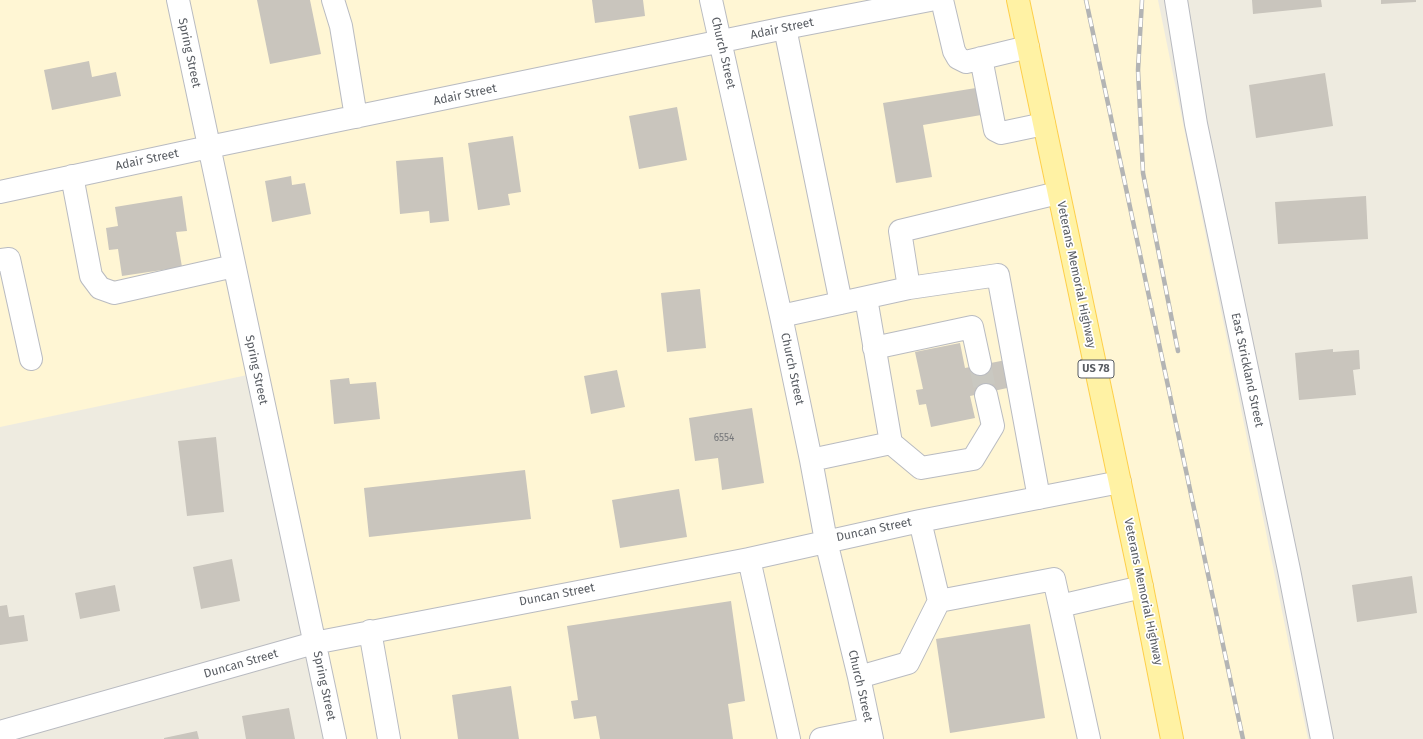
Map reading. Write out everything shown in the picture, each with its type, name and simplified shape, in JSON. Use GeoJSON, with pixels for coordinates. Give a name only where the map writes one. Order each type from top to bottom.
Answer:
{"type":"FeatureCollection","features":[{"type":"Feature","properties":{"kind":"main road","name":"Veterans Memorial Highway"},"geometry":{"type":"LineString","coordinates":[[1018,0],[1142,587],[1172,739]]}},
{"type":"Feature","properties":{"kind":"street","name":"Spring Street"},"geometry":{"type":"LineString","coordinates":[[178,0],[208,147],[335,739]]}},
{"type":"Feature","properties":{"kind":"street"},"geometry":{"type":"LineString","coordinates":[[333,0],[341,26],[356,117]]}},
{"type":"Feature","properties":{"kind":"street","name":"Church Street"},"geometry":{"type":"LineString","coordinates":[[711,0],[781,316],[826,541],[859,676],[871,734]]}},
{"type":"Feature","properties":{"kind":"street","name":"Adair Street"},"geometry":{"type":"LineString","coordinates":[[0,192],[208,147],[785,28],[930,0]]}},
{"type":"Feature","properties":{"kind":"street"},"geometry":{"type":"LineString","coordinates":[[942,0],[954,51],[958,58],[966,62],[1028,47]]}},
{"type":"Feature","properties":{"kind":"street","name":"East Strickland Street"},"geometry":{"type":"LineString","coordinates":[[1176,0],[1196,124],[1322,739]]}},
{"type":"Feature","properties":{"kind":"street"},"geometry":{"type":"LineString","coordinates":[[785,28],[841,303]]}},
{"type":"Feature","properties":{"kind":"street"},"geometry":{"type":"LineString","coordinates":[[981,58],[995,130],[1001,133],[1044,124]]}},
{"type":"Feature","properties":{"kind":"street"},"geometry":{"type":"LineString","coordinates":[[72,176],[91,276],[100,288],[114,293],[234,266]]}},
{"type":"Feature","properties":{"kind":"street"},"geometry":{"type":"LineString","coordinates":[[910,288],[900,231],[1058,193]]}},
{"type":"Feature","properties":{"kind":"street"},"geometry":{"type":"LineString","coordinates":[[0,260],[9,259],[32,359]]}},
{"type":"Feature","properties":{"kind":"street"},"geometry":{"type":"LineString","coordinates":[[781,316],[910,288],[998,275],[1039,498]]}},
{"type":"Feature","properties":{"kind":"street"},"geometry":{"type":"LineString","coordinates":[[866,298],[891,443],[921,468],[974,459],[993,426],[986,395]]}},
{"type":"Feature","properties":{"kind":"street"},"geometry":{"type":"LineString","coordinates":[[874,348],[972,327],[980,364]]}},
{"type":"Feature","properties":{"kind":"street"},"geometry":{"type":"LineString","coordinates":[[811,460],[891,443]]}},
{"type":"Feature","properties":{"kind":"street","name":"Duncan Street"},"geometry":{"type":"LineString","coordinates":[[0,732],[314,643],[748,558],[920,520],[1120,482]]}},
{"type":"Feature","properties":{"kind":"street"},"geometry":{"type":"LineString","coordinates":[[859,676],[908,663],[939,601],[920,520]]}},
{"type":"Feature","properties":{"kind":"street"},"geometry":{"type":"LineString","coordinates":[[748,558],[789,739]]}},
{"type":"Feature","properties":{"kind":"street"},"geometry":{"type":"LineString","coordinates":[[939,601],[1054,579],[1089,739]]}},
{"type":"Feature","properties":{"kind":"street"},"geometry":{"type":"LineString","coordinates":[[1060,606],[1142,587]]}},
{"type":"Feature","properties":{"kind":"street"},"geometry":{"type":"LineString","coordinates":[[370,631],[389,739]]}},
{"type":"Feature","properties":{"kind":"street"},"geometry":{"type":"LineString","coordinates":[[821,739],[871,734]]}},
{"type":"Feature","properties":{"kind":"shaded area"},"geometry":{"type":"Polygon","coordinates":[[[0,0],[1158,0],[1308,739],[335,739],[257,373],[0,427],[0,0]]]}},
{"type":"Feature","properties":{"kind":"building"},"geometry":{"type":"Polygon","coordinates":[[[257,0],[310,0],[321,54],[270,64],[257,0]]]}},
{"type":"Feature","properties":{"kind":"building"},"geometry":{"type":"Polygon","coordinates":[[[592,0],[643,0],[645,16],[595,23],[592,0]]]}},
{"type":"Feature","properties":{"kind":"building"},"geometry":{"type":"Polygon","coordinates":[[[1252,0],[1321,0],[1322,7],[1253,14],[1252,0]]]}},
{"type":"Feature","properties":{"kind":"building"},"geometry":{"type":"Polygon","coordinates":[[[1381,0],[1416,0],[1416,2],[1381,4],[1381,0]]]}},
{"type":"Feature","properties":{"kind":"building"},"geometry":{"type":"Polygon","coordinates":[[[89,61],[92,77],[116,72],[121,96],[52,110],[44,70],[89,61]]]}},
{"type":"Feature","properties":{"kind":"building"},"geometry":{"type":"Polygon","coordinates":[[[1325,73],[1333,126],[1256,138],[1249,85],[1325,73]]]}},
{"type":"Feature","properties":{"kind":"building"},"geometry":{"type":"Polygon","coordinates":[[[982,87],[987,114],[923,125],[932,177],[896,183],[883,103],[982,87]]]}},
{"type":"Feature","properties":{"kind":"building"},"geometry":{"type":"Polygon","coordinates":[[[677,107],[687,160],[639,169],[629,116],[677,107]]]}},
{"type":"Feature","properties":{"kind":"building"},"geometry":{"type":"Polygon","coordinates":[[[513,136],[521,192],[508,194],[510,205],[478,210],[468,143],[513,136]]]}},
{"type":"Feature","properties":{"kind":"building"},"geometry":{"type":"Polygon","coordinates":[[[443,157],[449,221],[430,223],[429,211],[400,214],[396,161],[443,157]]]}},
{"type":"Feature","properties":{"kind":"building"},"geometry":{"type":"Polygon","coordinates":[[[291,176],[292,185],[305,183],[311,214],[272,222],[265,181],[291,176]]]}},
{"type":"Feature","properties":{"kind":"building"},"geometry":{"type":"Polygon","coordinates":[[[182,196],[187,231],[176,232],[182,267],[122,276],[118,249],[109,250],[106,228],[118,226],[115,207],[182,196]]]}},
{"type":"Feature","properties":{"kind":"building"},"geometry":{"type":"Polygon","coordinates":[[[1366,196],[1368,239],[1278,244],[1275,202],[1366,196]]]}},
{"type":"Feature","properties":{"kind":"building"},"geometry":{"type":"Polygon","coordinates":[[[700,289],[706,348],[667,352],[661,293],[700,289]]]}},
{"type":"Feature","properties":{"kind":"building"},"geometry":{"type":"Polygon","coordinates":[[[960,343],[965,368],[1006,360],[1012,387],[970,396],[975,418],[931,427],[926,404],[919,405],[916,390],[923,389],[915,352],[960,343]]]}},
{"type":"Feature","properties":{"kind":"building"},"geometry":{"type":"Polygon","coordinates":[[[1333,349],[1333,352],[1359,350],[1360,369],[1353,370],[1356,395],[1299,400],[1295,353],[1333,349]]]}},
{"type":"Feature","properties":{"kind":"building"},"geometry":{"type":"Polygon","coordinates":[[[617,370],[625,407],[591,414],[584,376],[617,370]]]}},
{"type":"Feature","properties":{"kind":"building"},"geometry":{"type":"Polygon","coordinates":[[[349,378],[350,384],[376,382],[380,419],[334,424],[330,380],[349,378]]]}},
{"type":"Feature","properties":{"kind":"building"},"geometry":{"type":"Polygon","coordinates":[[[752,408],[764,483],[722,490],[718,458],[695,461],[689,418],[752,408]]]}},
{"type":"Feature","properties":{"kind":"building"},"geometry":{"type":"Polygon","coordinates":[[[216,437],[224,512],[187,516],[178,441],[216,437]]]}},
{"type":"Feature","properties":{"kind":"building"},"geometry":{"type":"Polygon","coordinates":[[[525,470],[531,519],[369,537],[364,488],[525,470]]]}},
{"type":"Feature","properties":{"kind":"building"},"geometry":{"type":"Polygon","coordinates":[[[679,489],[687,537],[620,548],[612,500],[679,489]]]}},
{"type":"Feature","properties":{"kind":"building"},"geometry":{"type":"Polygon","coordinates":[[[232,559],[240,601],[201,609],[193,567],[232,559]]]}},
{"type":"Feature","properties":{"kind":"building"},"geometry":{"type":"Polygon","coordinates":[[[1412,576],[1417,613],[1357,622],[1352,585],[1412,576]]]}},
{"type":"Feature","properties":{"kind":"building"},"geometry":{"type":"Polygon","coordinates":[[[115,585],[120,611],[80,619],[75,593],[115,585]]]}},
{"type":"Feature","properties":{"kind":"building"},"geometry":{"type":"Polygon","coordinates":[[[731,601],[745,701],[728,704],[733,739],[600,739],[596,716],[574,719],[571,701],[578,700],[567,626],[731,601]]]}},
{"type":"Feature","properties":{"kind":"building"},"geometry":{"type":"Polygon","coordinates":[[[7,605],[9,617],[24,615],[28,641],[0,645],[0,606],[7,605]]]}},
{"type":"Feature","properties":{"kind":"building"},"geometry":{"type":"Polygon","coordinates":[[[1030,624],[1045,718],[950,733],[936,639],[1030,624]]]}},
{"type":"Feature","properties":{"kind":"building"},"geometry":{"type":"Polygon","coordinates":[[[511,686],[519,739],[458,739],[452,695],[511,686]]]}},
{"type":"Feature","properties":{"kind":"building"},"geometry":{"type":"Polygon","coordinates":[[[289,708],[295,739],[246,739],[242,716],[289,708]]]}},
{"type":"Feature","properties":{"kind":"building"},"geometry":{"type":"Polygon","coordinates":[[[197,731],[199,739],[164,739],[164,738],[197,731]]]}},
{"type":"Feature","properties":{"kind":"tunnel"},"geometry":{"type":"LineString","coordinates":[[980,364],[986,395]]}},
{"type":"Feature","properties":{"kind":"railway"},"geometry":{"type":"LineString","coordinates":[[1086,0],[1243,739]]}},
{"type":"Feature","properties":{"kind":"railway"},"geometry":{"type":"LineString","coordinates":[[1142,0],[1138,70],[1143,173],[1178,351]]}}]}
